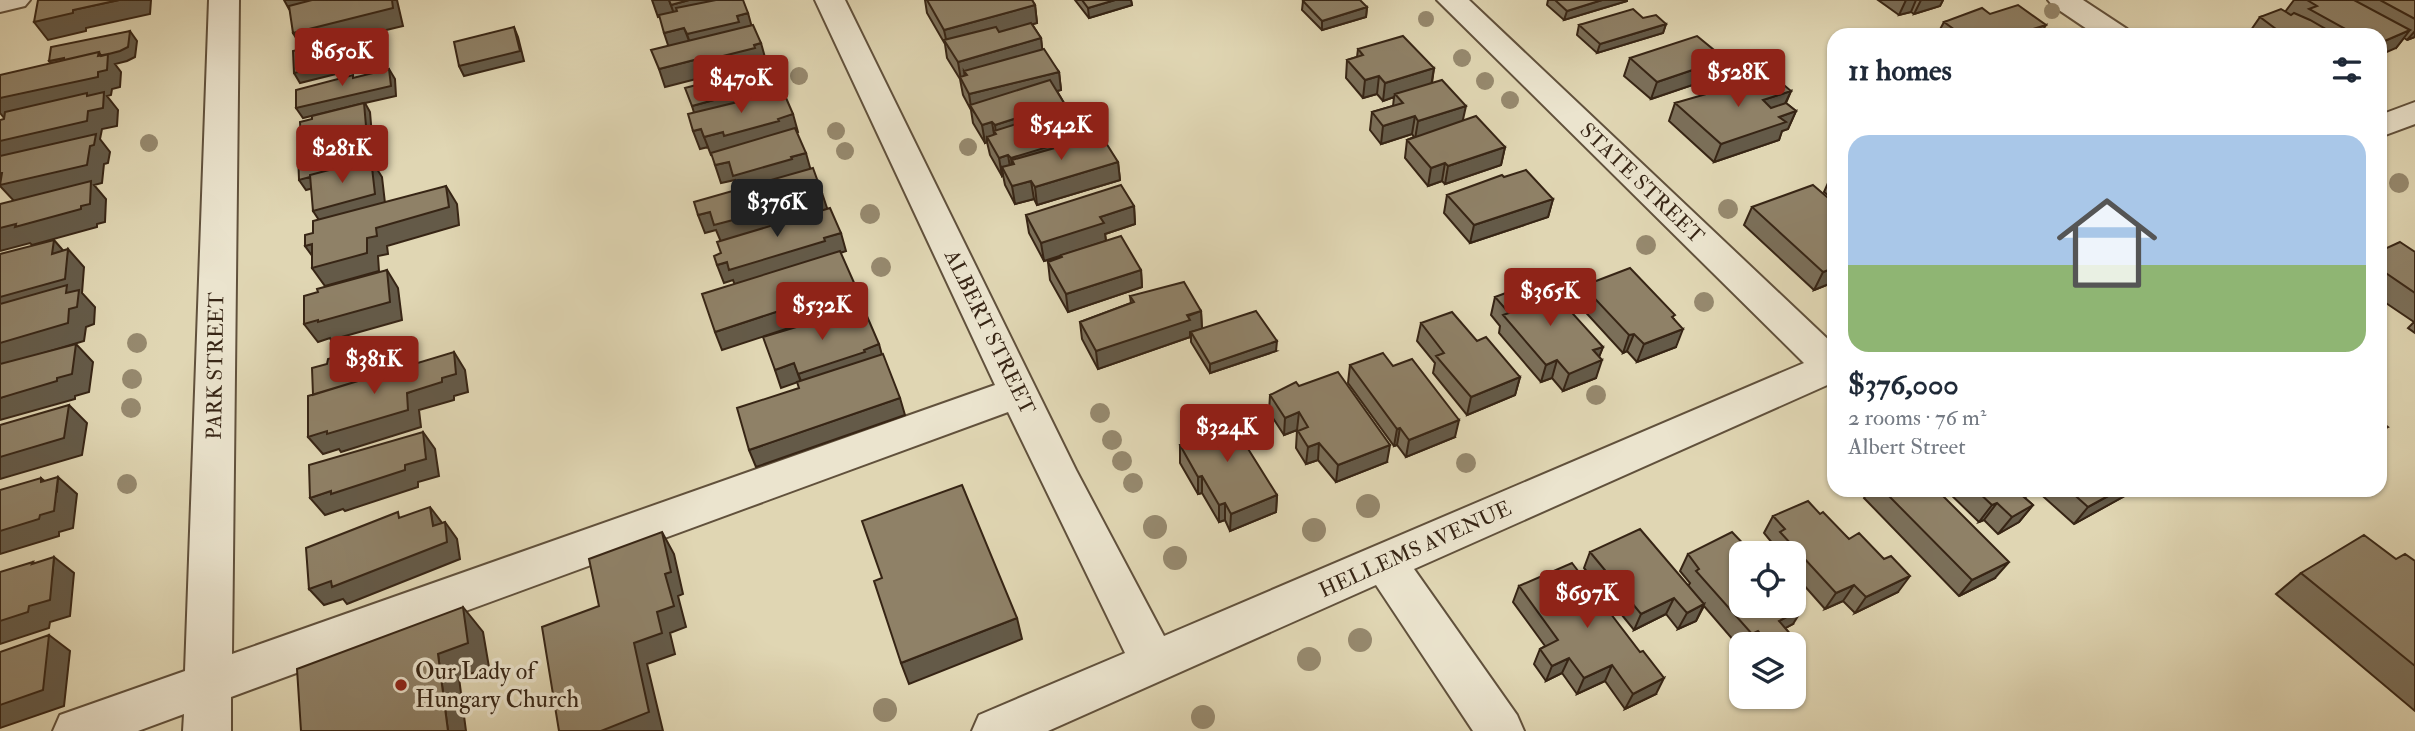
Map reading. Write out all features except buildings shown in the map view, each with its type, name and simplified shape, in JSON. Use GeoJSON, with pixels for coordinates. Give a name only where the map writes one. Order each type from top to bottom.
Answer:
{"type":"FeatureCollection","features":[{"type":"Feature","properties":{"kind":"street"},"geometry":{"type":"LineString","coordinates":[[0,3],[15,0]]}},
{"type":"Feature","properties":{"kind":"street","name":"PARK STREET"},"geometry":{"type":"LineString","coordinates":[[207,731],[224,0]]}},
{"type":"Feature","properties":{"kind":"street","name":"ALBERT STREET"},"geometry":{"type":"LineString","coordinates":[[830,0],[1058,475],[1154,663]]}},
{"type":"Feature","properties":{"kind":"street","name":"STATE STREET"},"geometry":{"type":"LineString","coordinates":[[1452,0],[1827,360]]}},
{"type":"Feature","properties":{"kind":"street"},"geometry":{"type":"LineString","coordinates":[[2063,0],[2105,28]]}},
{"type":"Feature","properties":{"kind":"street"},"geometry":{"type":"LineString","coordinates":[[2387,125],[2415,112]]}},
{"type":"Feature","properties":{"kind":"street","name":"HELLEMS AVENUE"},"geometry":{"type":"LineString","coordinates":[[996,731],[1827,369]]}},
{"type":"Feature","properties":{"kind":"street"},"geometry":{"type":"LineString","coordinates":[[77,731],[1020,392]]}},
{"type":"Feature","properties":{"kind":"street"},"geometry":{"type":"LineString","coordinates":[[1385,562],[1500,731]]}},
{"type":"Feature","properties":{"kind":"place","name":"Our Lady of Hungary Church"},"geometry":{"type":"Point","coordinates":[401,685]}}]}
